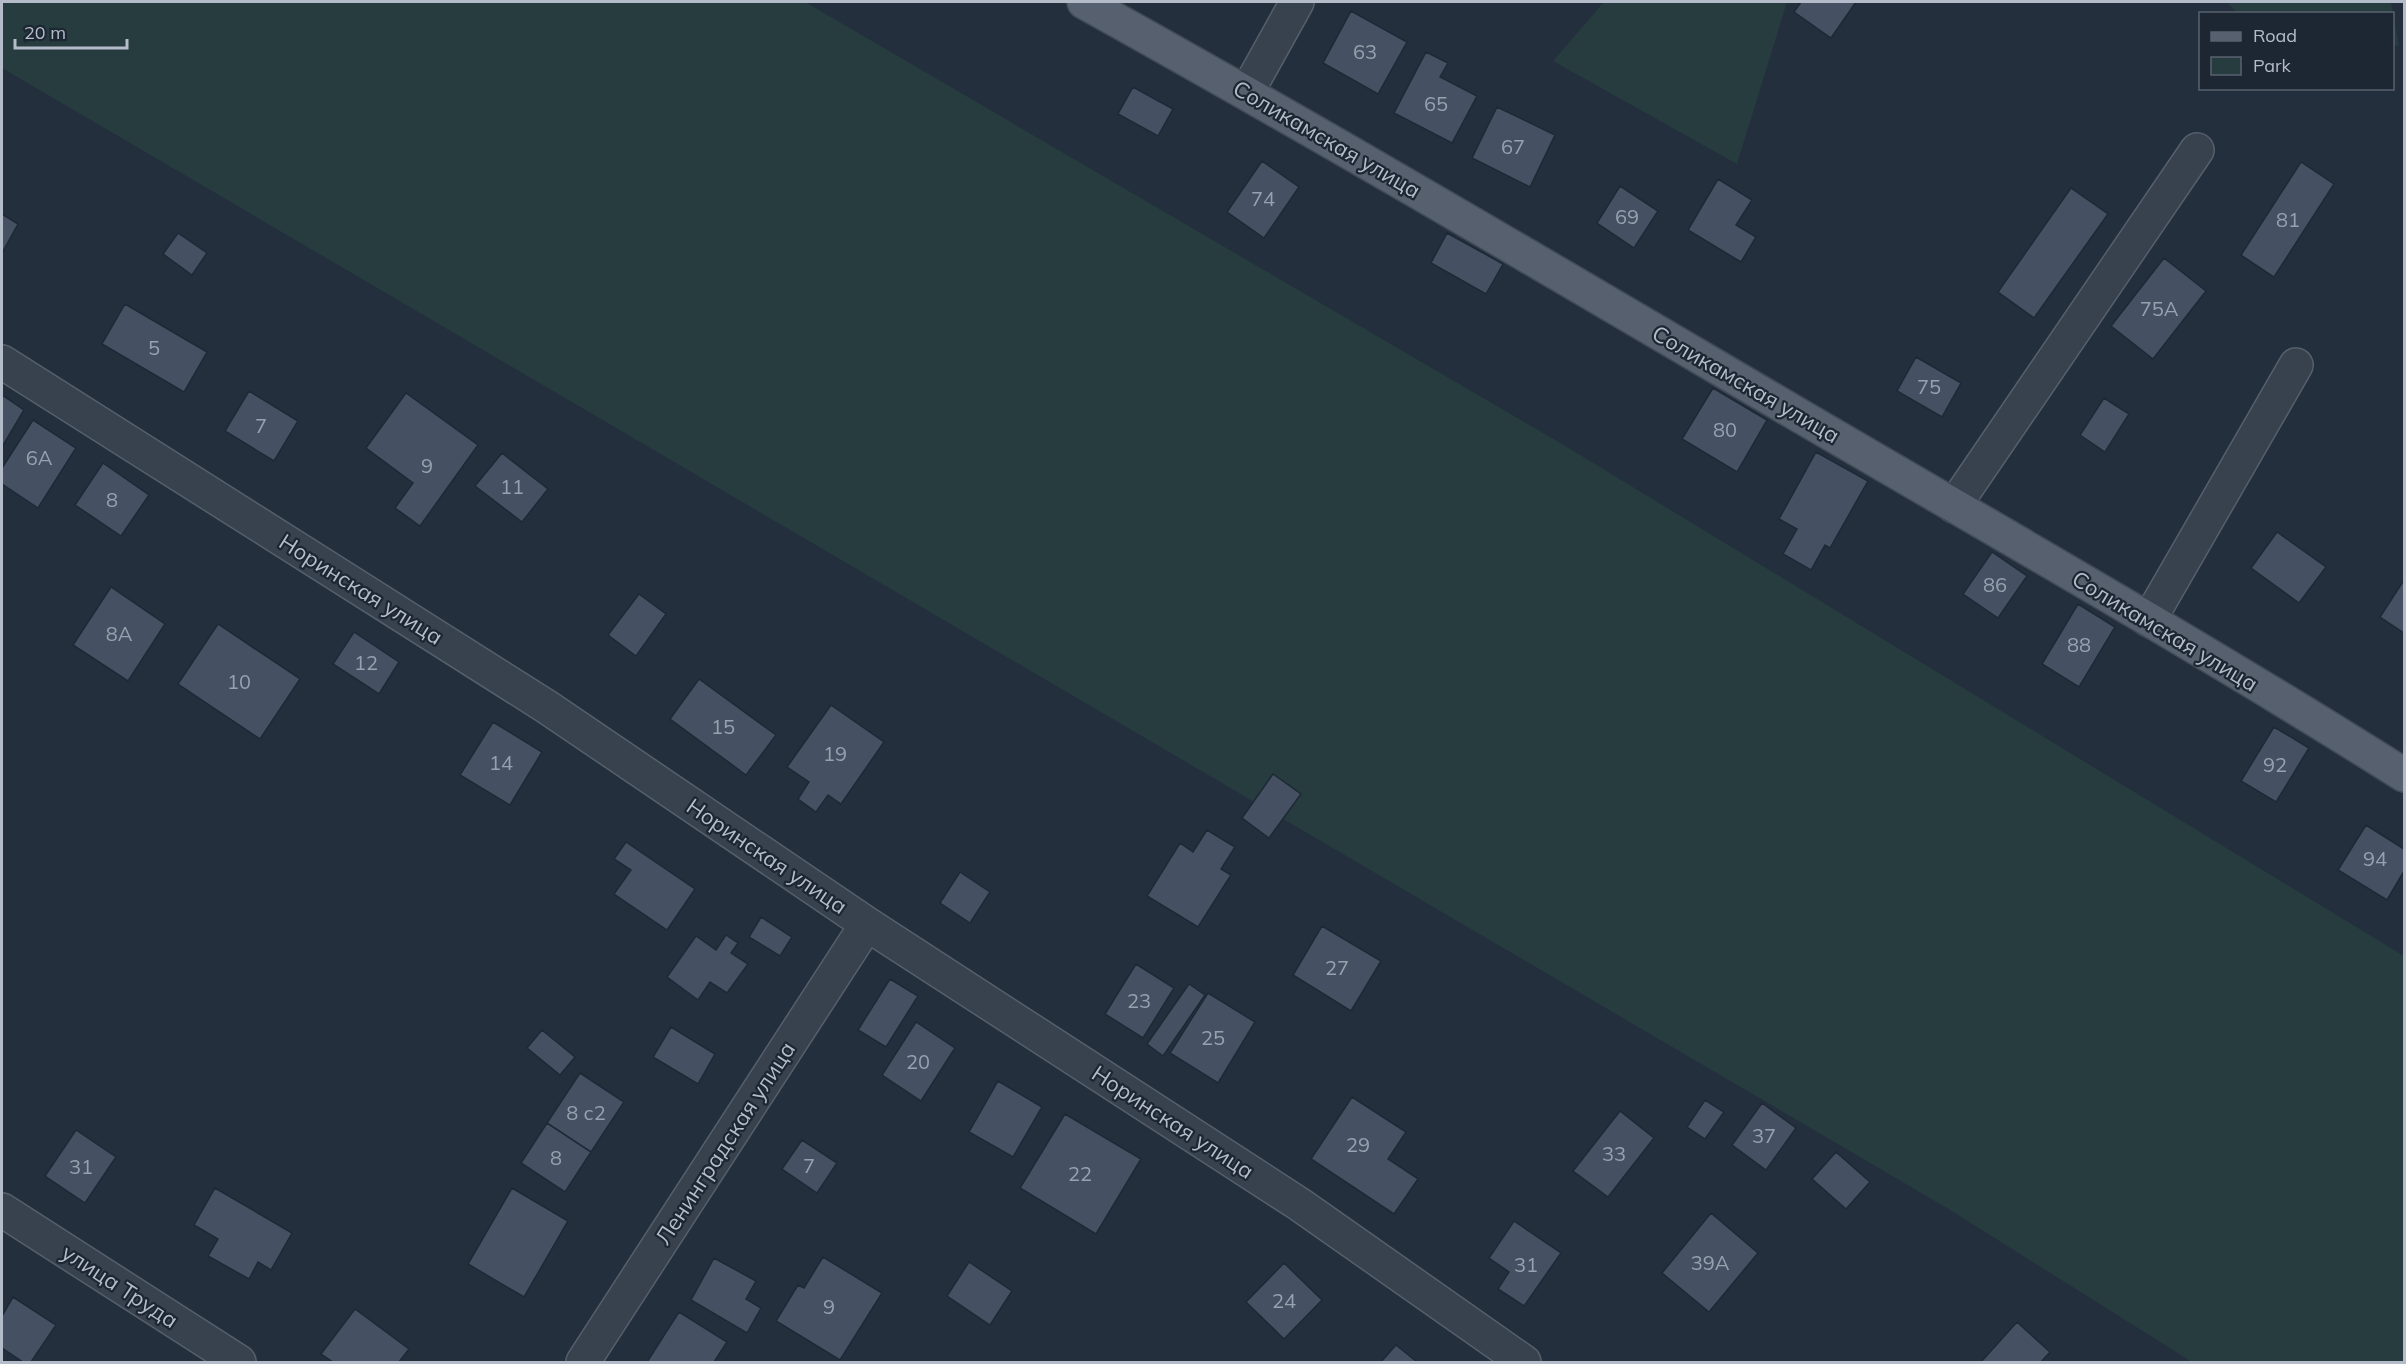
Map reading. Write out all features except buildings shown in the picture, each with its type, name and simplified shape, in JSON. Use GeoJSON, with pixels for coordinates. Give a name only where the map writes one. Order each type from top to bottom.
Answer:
{"type":"FeatureCollection","features":[{"type":"Feature","properties":{"kind":"main road","name":"Соликамская улица"},"geometry":{"type":"LineString","coordinates":[[1084,2],[1247,92],[2149,620],[2404,775]]}},
{"type":"Feature","properties":{"kind":"street"},"geometry":{"type":"LineString","coordinates":[[1247,92],[1297,2]]}},
{"type":"Feature","properties":{"kind":"street"},"geometry":{"type":"LineString","coordinates":[[1954,506],[2197,150]]}},
{"type":"Feature","properties":{"kind":"street","name":"Норинская улица"},"geometry":{"type":"LineString","coordinates":[[2,362],[547,707],[867,924],[1299,1204],[1524,1362]]}},
{"type":"Feature","properties":{"kind":"street"},"geometry":{"type":"LineString","coordinates":[[2149,620],[2296,365]]}},
{"type":"Feature","properties":{"kind":"street","name":"Ленинградская улица"},"geometry":{"type":"LineString","coordinates":[[583,1362],[867,924]]}},
{"type":"Feature","properties":{"kind":"street","name":"улица Труда"},"geometry":{"type":"LineString","coordinates":[[2,1210],[239,1362]]}},
{"type":"Feature","properties":{"kind":"green space"},"geometry":{"type":"Polygon","coordinates":[[[2,2],[805,2],[1562,444],[2404,956],[2404,1362],[2192,1362],[1947,1208],[2,68],[2,2]]]}},
{"type":"Feature","properties":{"kind":"green space"},"geometry":{"type":"Polygon","coordinates":[[[1604,2],[1787,2],[1737,164],[1553,61],[1604,2]]]}},
{"type":"Feature","properties":{"kind":"green space"},"geometry":{"type":"Polygon","coordinates":[[[2227,2],[2391,2],[2393,12],[2236,12],[2227,2]]]}},
{"type":"Feature","properties":{"kind":"green space"},"geometry":{"type":"Polygon","coordinates":[[[2394,18],[2399,46],[2394,45],[2394,18]]]}}]}
